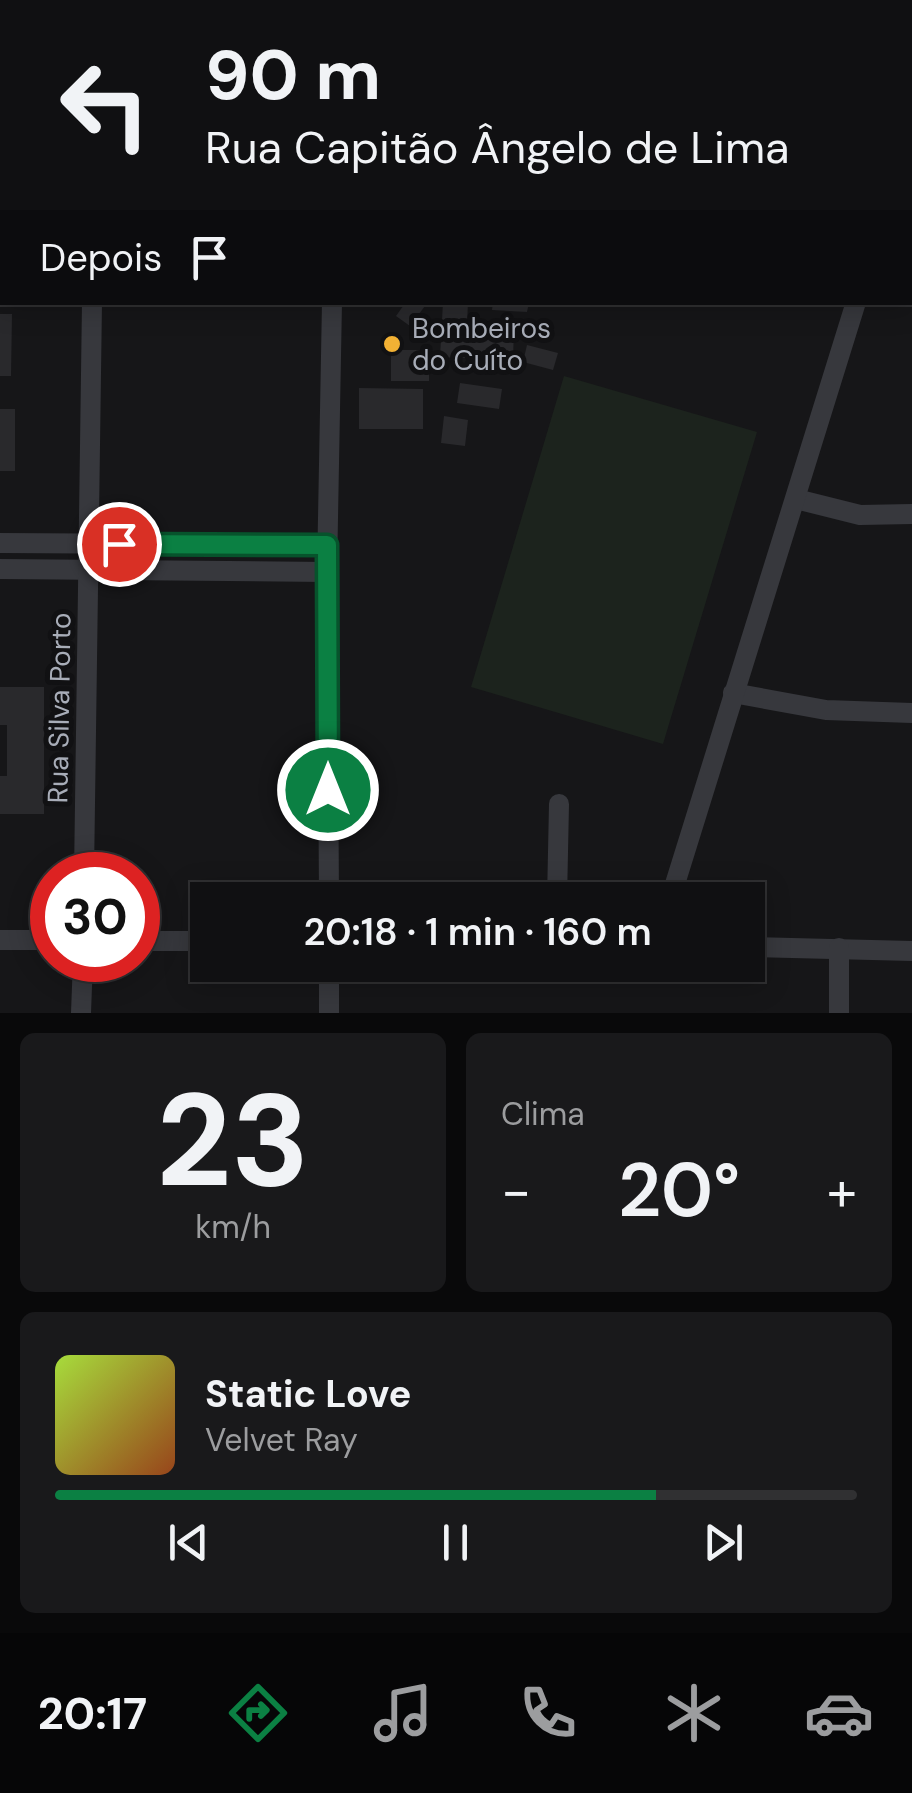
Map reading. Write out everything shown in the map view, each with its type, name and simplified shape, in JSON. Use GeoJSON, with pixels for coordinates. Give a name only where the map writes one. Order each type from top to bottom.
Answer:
{"type":"FeatureCollection","features":[{"type":"Feature","properties":{"kind":"street","name":"Rua Silva Porto"},"geometry":{"type":"LineString","coordinates":[[84,852],[92,305]]}},
{"type":"Feature","properties":{"kind":"street"},"geometry":{"type":"LineString","coordinates":[[329,882],[327,545],[332,305]]}},
{"type":"Feature","properties":{"kind":"street"},"geometry":{"type":"LineString","coordinates":[[675,882],[855,305]]}},
{"type":"Feature","properties":{"kind":"street"},"geometry":{"type":"LineString","coordinates":[[796,500],[860,514],[912,514]]}},
{"type":"Feature","properties":{"kind":"street"},"geometry":{"type":"LineString","coordinates":[[0,544],[327,545]]}},
{"type":"Feature","properties":{"kind":"street"},"geometry":{"type":"LineString","coordinates":[[228,545],[228,571]]}},
{"type":"Feature","properties":{"kind":"street"},"geometry":{"type":"LineString","coordinates":[[0,569],[327,572]]}},
{"type":"Feature","properties":{"kind":"street"},"geometry":{"type":"LineString","coordinates":[[733,693],[826,710],[912,713]]}},
{"type":"Feature","properties":{"kind":"street"},"geometry":{"type":"LineString","coordinates":[[558,882],[560,804]]}},
{"type":"Feature","properties":{"kind":"street"},"geometry":{"type":"LineString","coordinates":[[0,940],[30,940]]}},
{"type":"Feature","properties":{"kind":"street"},"geometry":{"type":"LineString","coordinates":[[160,941],[190,942]]}},
{"type":"Feature","properties":{"kind":"street"},"geometry":{"type":"LineString","coordinates":[[765,947],[912,950]]}},
{"type":"Feature","properties":{"kind":"street"},"geometry":{"type":"LineString","coordinates":[[839,948],[839,1013]]}},
{"type":"Feature","properties":{"kind":"street"},"geometry":{"type":"LineString","coordinates":[[81,1013],[82,982]]}},
{"type":"Feature","properties":{"kind":"street"},"geometry":{"type":"LineString","coordinates":[[329,982],[329,1013]]}},
{"type":"Feature","properties":{"kind":"shaded area"},"geometry":{"type":"Polygon","coordinates":[[[564,376],[757,432],[663,744],[471,687],[564,376]]]}},
{"type":"Feature","properties":{"kind":"building"},"geometry":{"type":"Polygon","coordinates":[[[404,305],[426,305],[410,326],[396,316],[404,305]]]}},
{"type":"Feature","properties":{"kind":"building"},"geometry":{"type":"Polygon","coordinates":[[[443,305],[468,305],[467,325],[514,327],[513,360],[440,357],[443,305]]]}},
{"type":"Feature","properties":{"kind":"building"},"geometry":{"type":"Polygon","coordinates":[[[493,305],[528,305],[527,312],[492,310],[493,305]]]}},
{"type":"Feature","properties":{"kind":"building"},"geometry":{"type":"Polygon","coordinates":[[[0,314],[12,314],[11,376],[0,376],[0,314]]]}},
{"type":"Feature","properties":{"kind":"building"},"geometry":{"type":"Polygon","coordinates":[[[527,345],[558,353],[553,370],[523,362],[527,345]]]}},
{"type":"Feature","properties":{"kind":"building"},"geometry":{"type":"Polygon","coordinates":[[[391,350],[429,350],[429,381],[391,381],[391,350]]]}},
{"type":"Feature","properties":{"kind":"building"},"geometry":{"type":"Polygon","coordinates":[[[460,383],[502,389],[499,409],[457,403],[460,383]]]}},
{"type":"Feature","properties":{"kind":"building"},"geometry":{"type":"Polygon","coordinates":[[[359,388],[423,389],[423,429],[359,429],[359,388]]]}},
{"type":"Feature","properties":{"kind":"building"},"geometry":{"type":"Polygon","coordinates":[[[0,409],[15,409],[15,471],[0,471],[0,409]]]}},
{"type":"Feature","properties":{"kind":"building"},"geometry":{"type":"Polygon","coordinates":[[[444,416],[468,420],[465,446],[441,443],[444,416]]]}},
{"type":"Feature","properties":{"kind":"building"},"geometry":{"type":"Polygon","coordinates":[[[0,687],[44,687],[44,814],[0,814],[0,776],[7,776],[7,725],[0,725],[0,687]]]}},
{"type":"Feature","properties":{"kind":"place","name":"Bombeiros do Cuíto"},"geometry":{"type":"Point","coordinates":[392,344]}},
{"type":"Feature","properties":{"kind":"route"},"geometry":{"type":"LineString","coordinates":[[119,544],[327,545],[328,790]]}}]}
